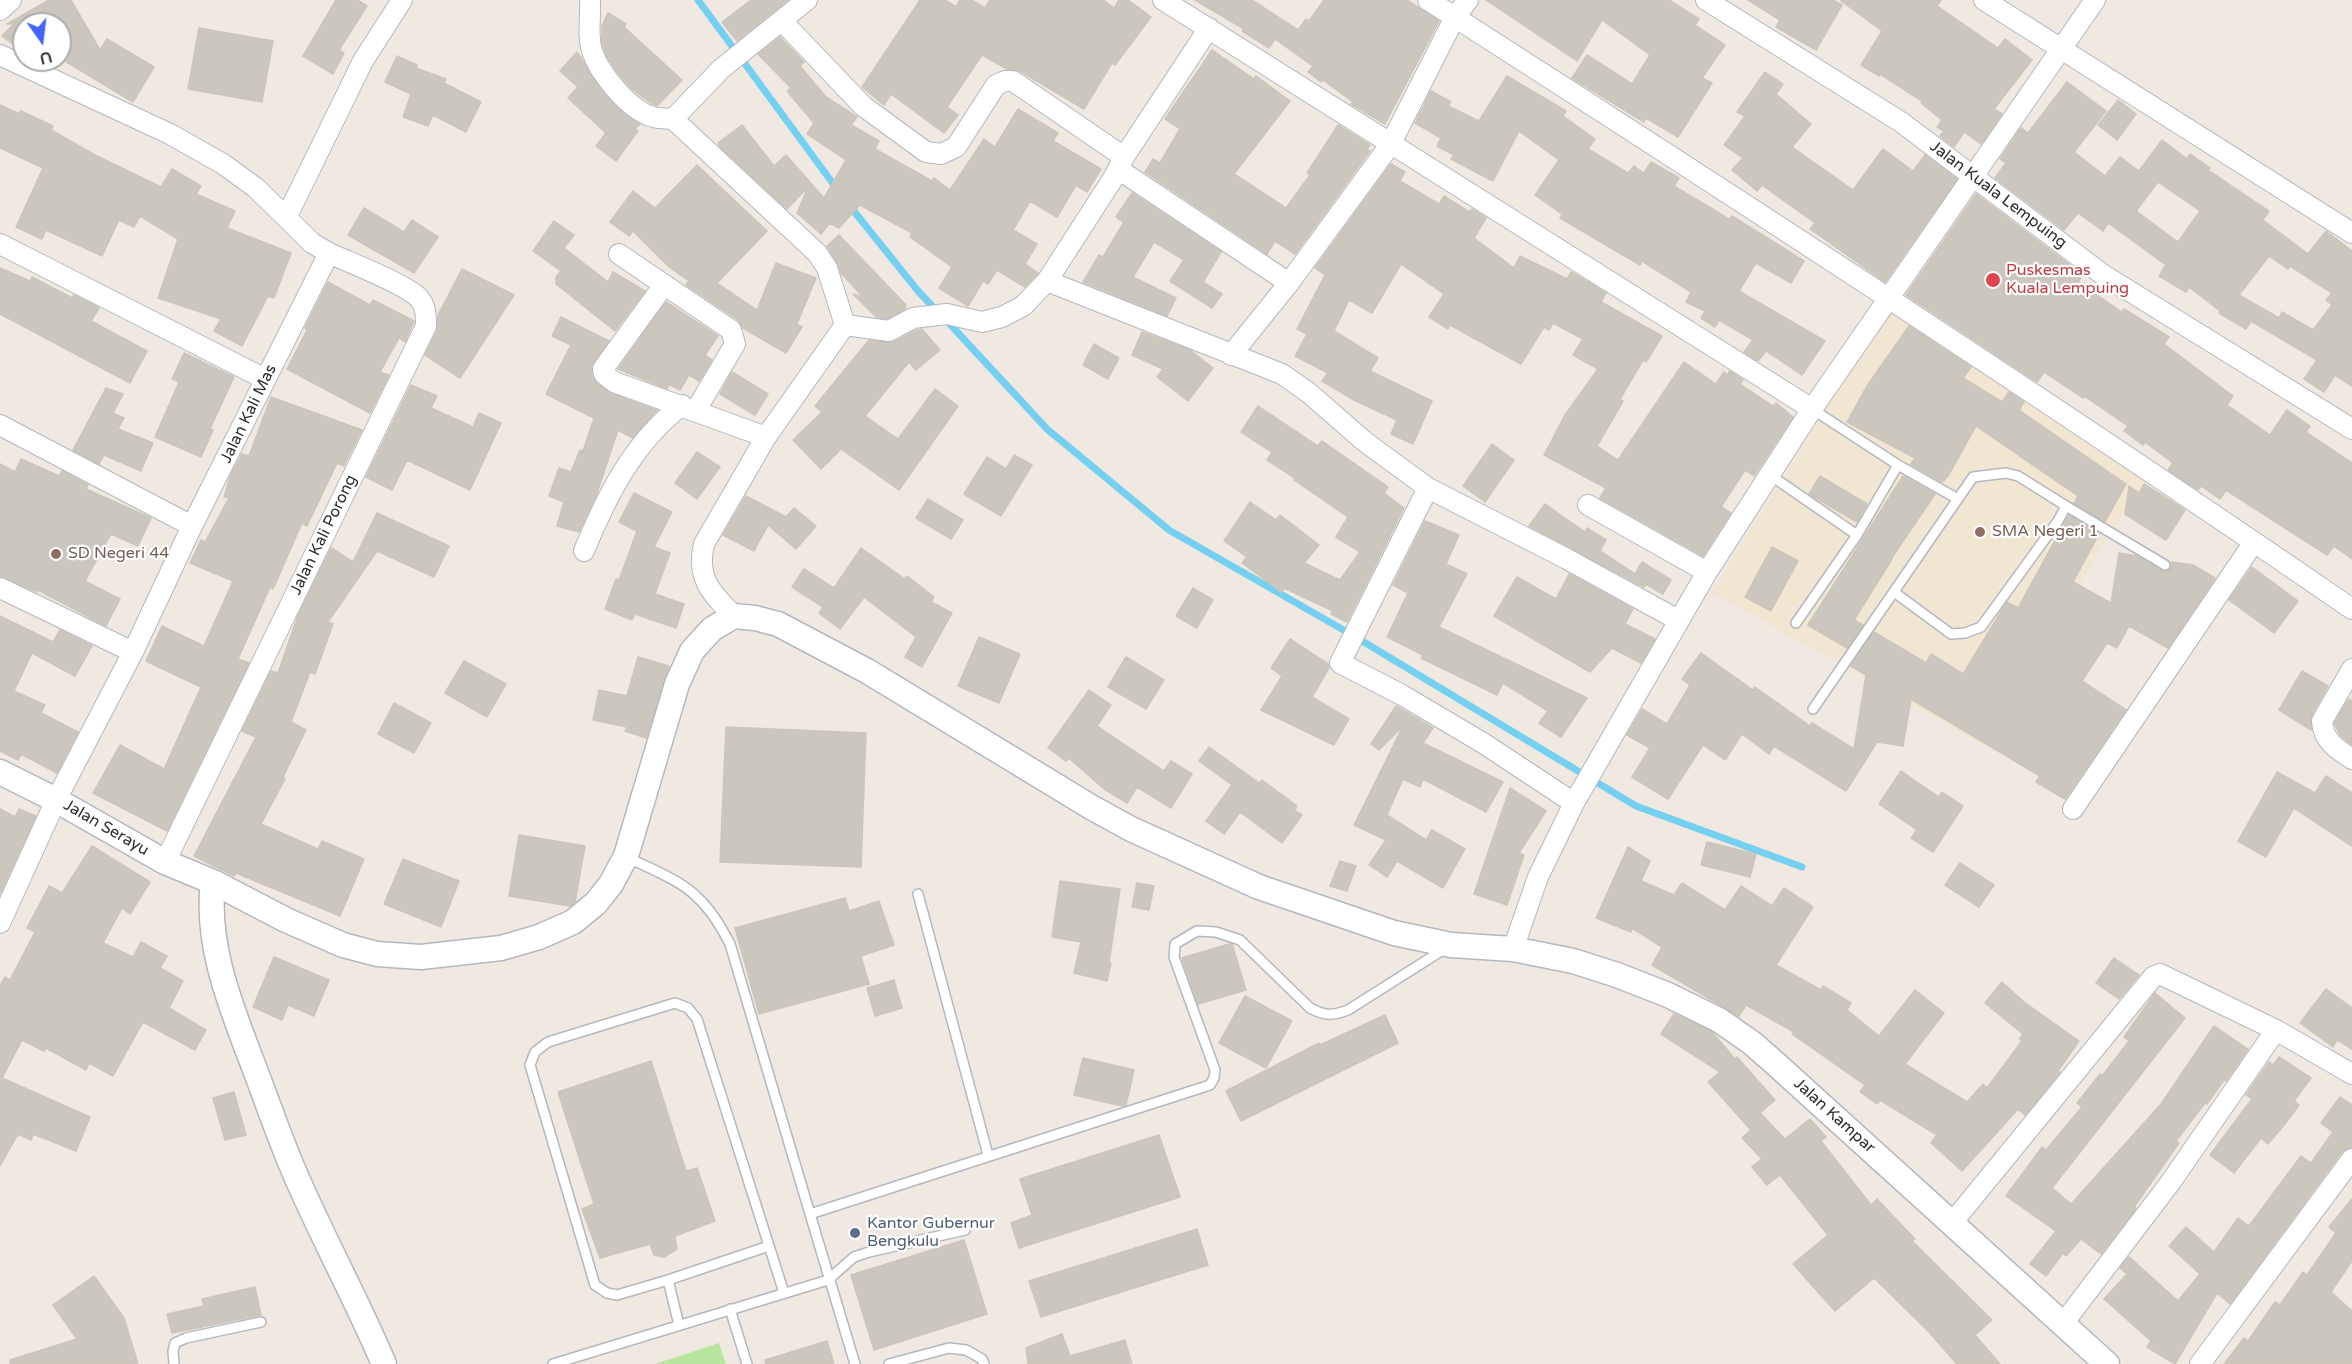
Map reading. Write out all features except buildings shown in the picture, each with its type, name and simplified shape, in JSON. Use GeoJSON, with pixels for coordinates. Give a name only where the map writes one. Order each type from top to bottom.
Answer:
{"type":"FeatureCollection","features":[{"type":"Feature","properties":{"kind":"street"},"geometry":{"type":"LineString","coordinates":[[0,10],[10,0]]}},
{"type":"Feature","properties":{"kind":"street"},"geometry":{"type":"LineString","coordinates":[[287,216],[363,62],[402,0]]}},
{"type":"Feature","properties":{"kind":"street"},"geometry":{"type":"LineString","coordinates":[[590,0],[592,51],[609,81],[634,106],[650,117],[673,119],[817,253],[827,268],[845,325]]}},
{"type":"Feature","properties":{"kind":"street"},"geometry":{"type":"LineString","coordinates":[[673,119],[721,69],[807,0]]}},
{"type":"Feature","properties":{"kind":"street"},"geometry":{"type":"LineString","coordinates":[[1163,0],[1186,6],[1209,28],[1390,145],[1812,409]]}},
{"type":"Feature","properties":{"kind":"street"},"geometry":{"type":"LineString","coordinates":[[1428,0],[1888,298],[2352,609]]}},
{"type":"Feature","properties":{"kind":"street"},"geometry":{"type":"LineString","coordinates":[[1231,355],[1289,283],[1390,145],[1455,17],[1468,0]]}},
{"type":"Feature","properties":{"kind":"street","name":"Jalan Kuala Lempuing"},"geometry":{"type":"LineString","coordinates":[[1706,0],[1901,122],[2102,274],[2352,429]]}},
{"type":"Feature","properties":{"kind":"street"},"geometry":{"type":"LineString","coordinates":[[1984,0],[2352,233]]}},
{"type":"Feature","properties":{"kind":"street"},"geometry":{"type":"LineString","coordinates":[[1513,949],[1538,877],[1576,799],[1707,572],[1812,409],[2095,0]]}},
{"type":"Feature","properties":{"kind":"street"},"geometry":{"type":"LineString","coordinates":[[782,21],[863,106],[926,152],[941,154],[956,147],[996,85],[1005,81],[1013,81],[1121,163],[1289,283]]}},
{"type":"Feature","properties":{"kind":"street"},"geometry":{"type":"LineString","coordinates":[[845,325],[889,331],[913,318],[947,314],[982,322],[1002,317],[1023,306],[1047,281],[1209,28]]}},
{"type":"Feature","properties":{"kind":"street"},"geometry":{"type":"LineString","coordinates":[[0,55],[179,139],[231,170],[256,188],[312,243],[329,253]]}},
{"type":"Feature","properties":{"kind":"street"},"geometry":{"type":"LineString","coordinates":[[0,244],[265,379]]}},
{"type":"Feature","properties":{"kind":"street","name":"Jalan Kali Mas"},"geometry":{"type":"LineString","coordinates":[[0,923],[56,800],[133,652],[192,526],[329,253]]}},
{"type":"Feature","properties":{"kind":"street","name":"Jalan Kali Porong"},"geometry":{"type":"LineString","coordinates":[[165,862],[426,326],[426,312],[421,300],[406,289],[329,253]]}},
{"type":"Feature","properties":{"kind":"street"},"geometry":{"type":"LineString","coordinates":[[584,551],[605,502],[623,471],[665,418],[689,408],[735,344],[732,330],[619,254]]}},
{"type":"Feature","properties":{"kind":"street"},"geometry":{"type":"LineString","coordinates":[[1047,281],[1282,374],[1318,400],[1364,441],[1428,488],[1678,620]]}},
{"type":"Feature","properties":{"kind":"street"},"geometry":{"type":"LineString","coordinates":[[664,285],[603,369],[604,374],[614,382],[766,437]]}},
{"type":"Feature","properties":{"kind":"street"},"geometry":{"type":"LineString","coordinates":[[734,616],[712,594],[704,579],[700,560],[704,544],[766,437],[845,325]]}},
{"type":"Feature","properties":{"kind":"street"},"geometry":{"type":"LineString","coordinates":[[0,425],[192,526]]}},
{"type":"Feature","properties":{"kind":"street"},"geometry":{"type":"LineString","coordinates":[[1428,488],[1340,663],[1402,695],[1576,799]]}},
{"type":"Feature","properties":{"kind":"street"},"geometry":{"type":"LineString","coordinates":[[1588,505],[1707,572]]}},
{"type":"Feature","properties":{"kind":"street"},"geometry":{"type":"LineString","coordinates":[[2073,809],[2254,542]]}},
{"type":"Feature","properties":{"kind":"street"},"geometry":{"type":"LineString","coordinates":[[0,588],[133,652]]}},
{"type":"Feature","properties":{"kind":"street","name":"Jalan Serayu"},"geometry":{"type":"LineString","coordinates":[[0,772],[56,800],[165,862],[213,882],[286,920],[343,945],[377,954],[421,957],[501,948],[538,937],[573,922],[596,903],[611,884],[626,856],[677,684],[692,651],[712,629],[734,616]]}},
{"type":"Feature","properties":{"kind":"street","name":"Jalan Kampar"},"geometry":{"type":"LineString","coordinates":[[734,616],[778,624],[867,671],[1091,807],[1175,850],[1259,888],[1394,933],[1450,945],[1513,949],[1573,962],[1617,975],[1668,995],[1719,1020],[1752,1043],[1777,1065],[2107,1364]]}},
{"type":"Feature","properties":{"kind":"street"},"geometry":{"type":"LineString","coordinates":[[2352,669],[2322,721],[2322,730],[2331,744],[2352,759]]}},
{"type":"Feature","properties":{"kind":"street"},"geometry":{"type":"LineString","coordinates":[[213,882],[210,901],[212,930],[218,959],[239,1028],[292,1168],[384,1364]]}},
{"type":"Feature","properties":{"kind":"street"},"geometry":{"type":"LineString","coordinates":[[1952,1223],[2153,977],[2160,974],[2173,978],[2276,1030],[2352,1074]]}},
{"type":"Feature","properties":{"kind":"street"},"geometry":{"type":"LineString","coordinates":[[2062,1325],[2170,1183],[2276,1030]]}},
{"type":"Feature","properties":{"kind":"street"},"geometry":{"type":"LineString","coordinates":[[2200,1364],[2352,1159]]}},
{"type":"Feature","properties":{"kind":"lane"},"geometry":{"type":"LineString","coordinates":[[1812,409],[1898,465],[1956,498]]}},
{"type":"Feature","properties":{"kind":"lane"},"geometry":{"type":"LineString","coordinates":[[1796,623],[1857,535],[1898,465]]}},
{"type":"Feature","properties":{"kind":"lane"},"geometry":{"type":"LineString","coordinates":[[1813,709],[1956,498],[1973,477],[2006,473],[2018,476],[2165,565]]}},
{"type":"Feature","properties":{"kind":"lane"},"geometry":{"type":"LineString","coordinates":[[1770,475],[1857,535]]}},
{"type":"Feature","properties":{"kind":"lane"},"geometry":{"type":"LineString","coordinates":[[1894,592],[1951,634],[1965,633],[1981,627],[2058,521],[2066,506]]}},
{"type":"Feature","properties":{"kind":"lane"},"geometry":{"type":"LineString","coordinates":[[626,856],[696,896],[716,919],[730,944],[828,1280],[855,1364]]}},
{"type":"Feature","properties":{"kind":"lane"},"geometry":{"type":"LineString","coordinates":[[918,894],[988,1155]]}},
{"type":"Feature","properties":{"kind":"lane"},"geometry":{"type":"LineString","coordinates":[[810,1214],[1210,1085],[1215,1070],[1174,957],[1174,944],[1197,931],[1216,932],[1240,940],[1310,1008],[1324,1015],[1333,1016],[1348,1010],[1450,945]]}},
{"type":"Feature","properties":{"kind":"lane"},"geometry":{"type":"LineString","coordinates":[[769,1246],[617,1295],[607,1293],[596,1285],[530,1065],[535,1052],[548,1042],[675,1002],[688,1008],[698,1019],[784,1293]]}},
{"type":"Feature","properties":{"kind":"lane"},"geometry":{"type":"LineString","coordinates":[[553,1364],[828,1280],[854,1257],[965,1230]]}},
{"type":"Feature","properties":{"kind":"lane"},"geometry":{"type":"LineString","coordinates":[[668,1280],[679,1325]]}},
{"type":"Feature","properties":{"kind":"lane"},"geometry":{"type":"LineString","coordinates":[[730,1309],[747,1364]]}},
{"type":"Feature","properties":{"kind":"lane"},"geometry":{"type":"LineString","coordinates":[[174,1364],[175,1343],[186,1338],[261,1322]]}},
{"type":"Feature","properties":{"kind":"lane"},"geometry":{"type":"LineString","coordinates":[[889,1364],[949,1348],[966,1350],[982,1359],[984,1364]]}},
{"type":"Feature","properties":{"kind":"shaded area"},"geometry":{"type":"Polygon","coordinates":[[[1889,308],[2145,478],[1981,744],[1712,592],[1889,308]]]}},
{"type":"Feature","properties":{"kind":"green space"},"geometry":{"type":"Polygon","coordinates":[[[719,1343],[726,1364],[655,1364],[719,1343]]]}},
{"type":"Feature","properties":{"kind":"waterway"},"geometry":{"type":"LineString","coordinates":[[698,0],[837,189]]}},
{"type":"Feature","properties":{"kind":"waterway"},"geometry":{"type":"LineString","coordinates":[[849,205],[918,291],[938,312]]}},
{"type":"Feature","properties":{"kind":"waterway"},"geometry":{"type":"LineString","coordinates":[[946,320],[1047,429],[1169,530],[1354,636],[1636,806],[1802,867]]}},
{"type":"Feature","properties":{"kind":"place","name":"Puskesmas Kuala Lempuing"},"geometry":{"type":"Point","coordinates":[1993,280]}},
{"type":"Feature","properties":{"kind":"place","name":"SMA Negeri 1"},"geometry":{"type":"Point","coordinates":[1980,532]}},
{"type":"Feature","properties":{"kind":"place","name":"SD Negeri 44"},"geometry":{"type":"Point","coordinates":[56,554]}},
{"type":"Feature","properties":{"kind":"place","name":"Kantor Gubernur Bengkulu"},"geometry":{"type":"Point","coordinates":[855,1233]}}]}
